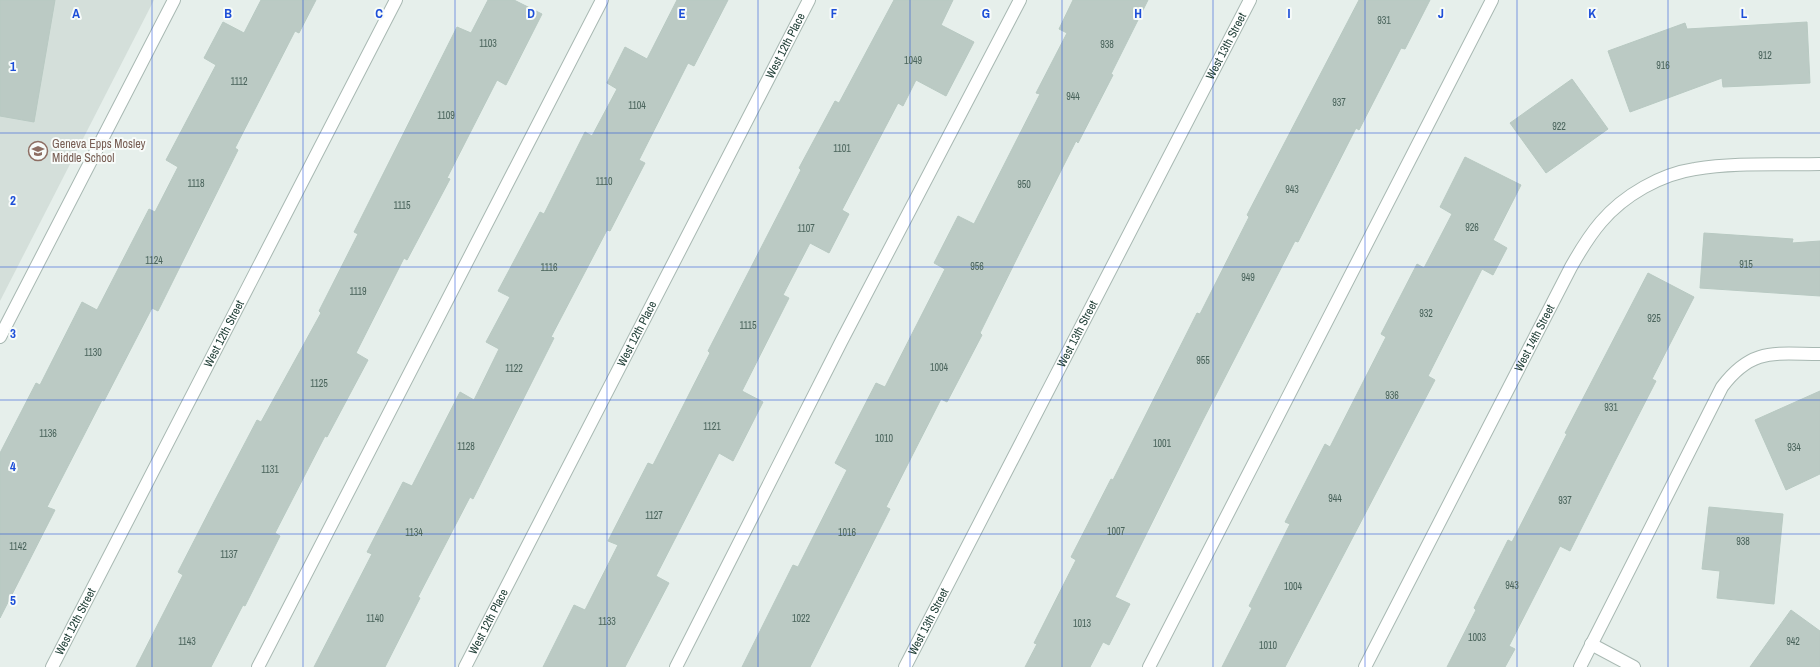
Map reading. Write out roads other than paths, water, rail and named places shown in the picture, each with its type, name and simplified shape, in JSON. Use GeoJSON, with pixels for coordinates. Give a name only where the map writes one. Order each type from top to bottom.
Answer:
{"type":"FeatureCollection","features":[{"type":"Feature","properties":{"kind":"street"},"geometry":{"type":"LineString","coordinates":[[0,337],[174,0]]}},
{"type":"Feature","properties":{"kind":"street","name":"West 12th Street"},"geometry":{"type":"LineString","coordinates":[[52,667],[396,0]]}},
{"type":"Feature","properties":{"kind":"street"},"geometry":{"type":"LineString","coordinates":[[258,667],[602,0]]}},
{"type":"Feature","properties":{"kind":"street","name":"West 12th Place"},"geometry":{"type":"LineString","coordinates":[[464,667],[809,0]]}},
{"type":"Feature","properties":{"kind":"street"},"geometry":{"type":"LineString","coordinates":[[676,667],[841,342],[1020,0]]}},
{"type":"Feature","properties":{"kind":"street","name":"West 13th Street"},"geometry":{"type":"LineString","coordinates":[[905,667],[1250,0]]}},
{"type":"Feature","properties":{"kind":"street"},"geometry":{"type":"LineString","coordinates":[[1149,667],[1492,0]]}},
{"type":"Feature","properties":{"kind":"street","name":"West 14th Street"},"geometry":{"type":"LineString","coordinates":[[1365,667],[1571,267],[1584,243],[1602,221],[1622,202],[1644,187],[1668,176],[1693,169],[1718,166],[1820,164]]}},
{"type":"Feature","properties":{"kind":"street"},"geometry":{"type":"LineString","coordinates":[[1580,667],[1722,387],[1732,374],[1744,363],[1757,357],[1772,354],[1820,354]]}},
{"type":"Feature","properties":{"kind":"street"},"geometry":{"type":"LineString","coordinates":[[1591,644],[1634,667]]}},
{"type":"Feature","properties":{"kind":"place","name":"Geneva Epps Mosley Middle School"},"geometry":{"type":"Point","coordinates":[38,151]}}]}
